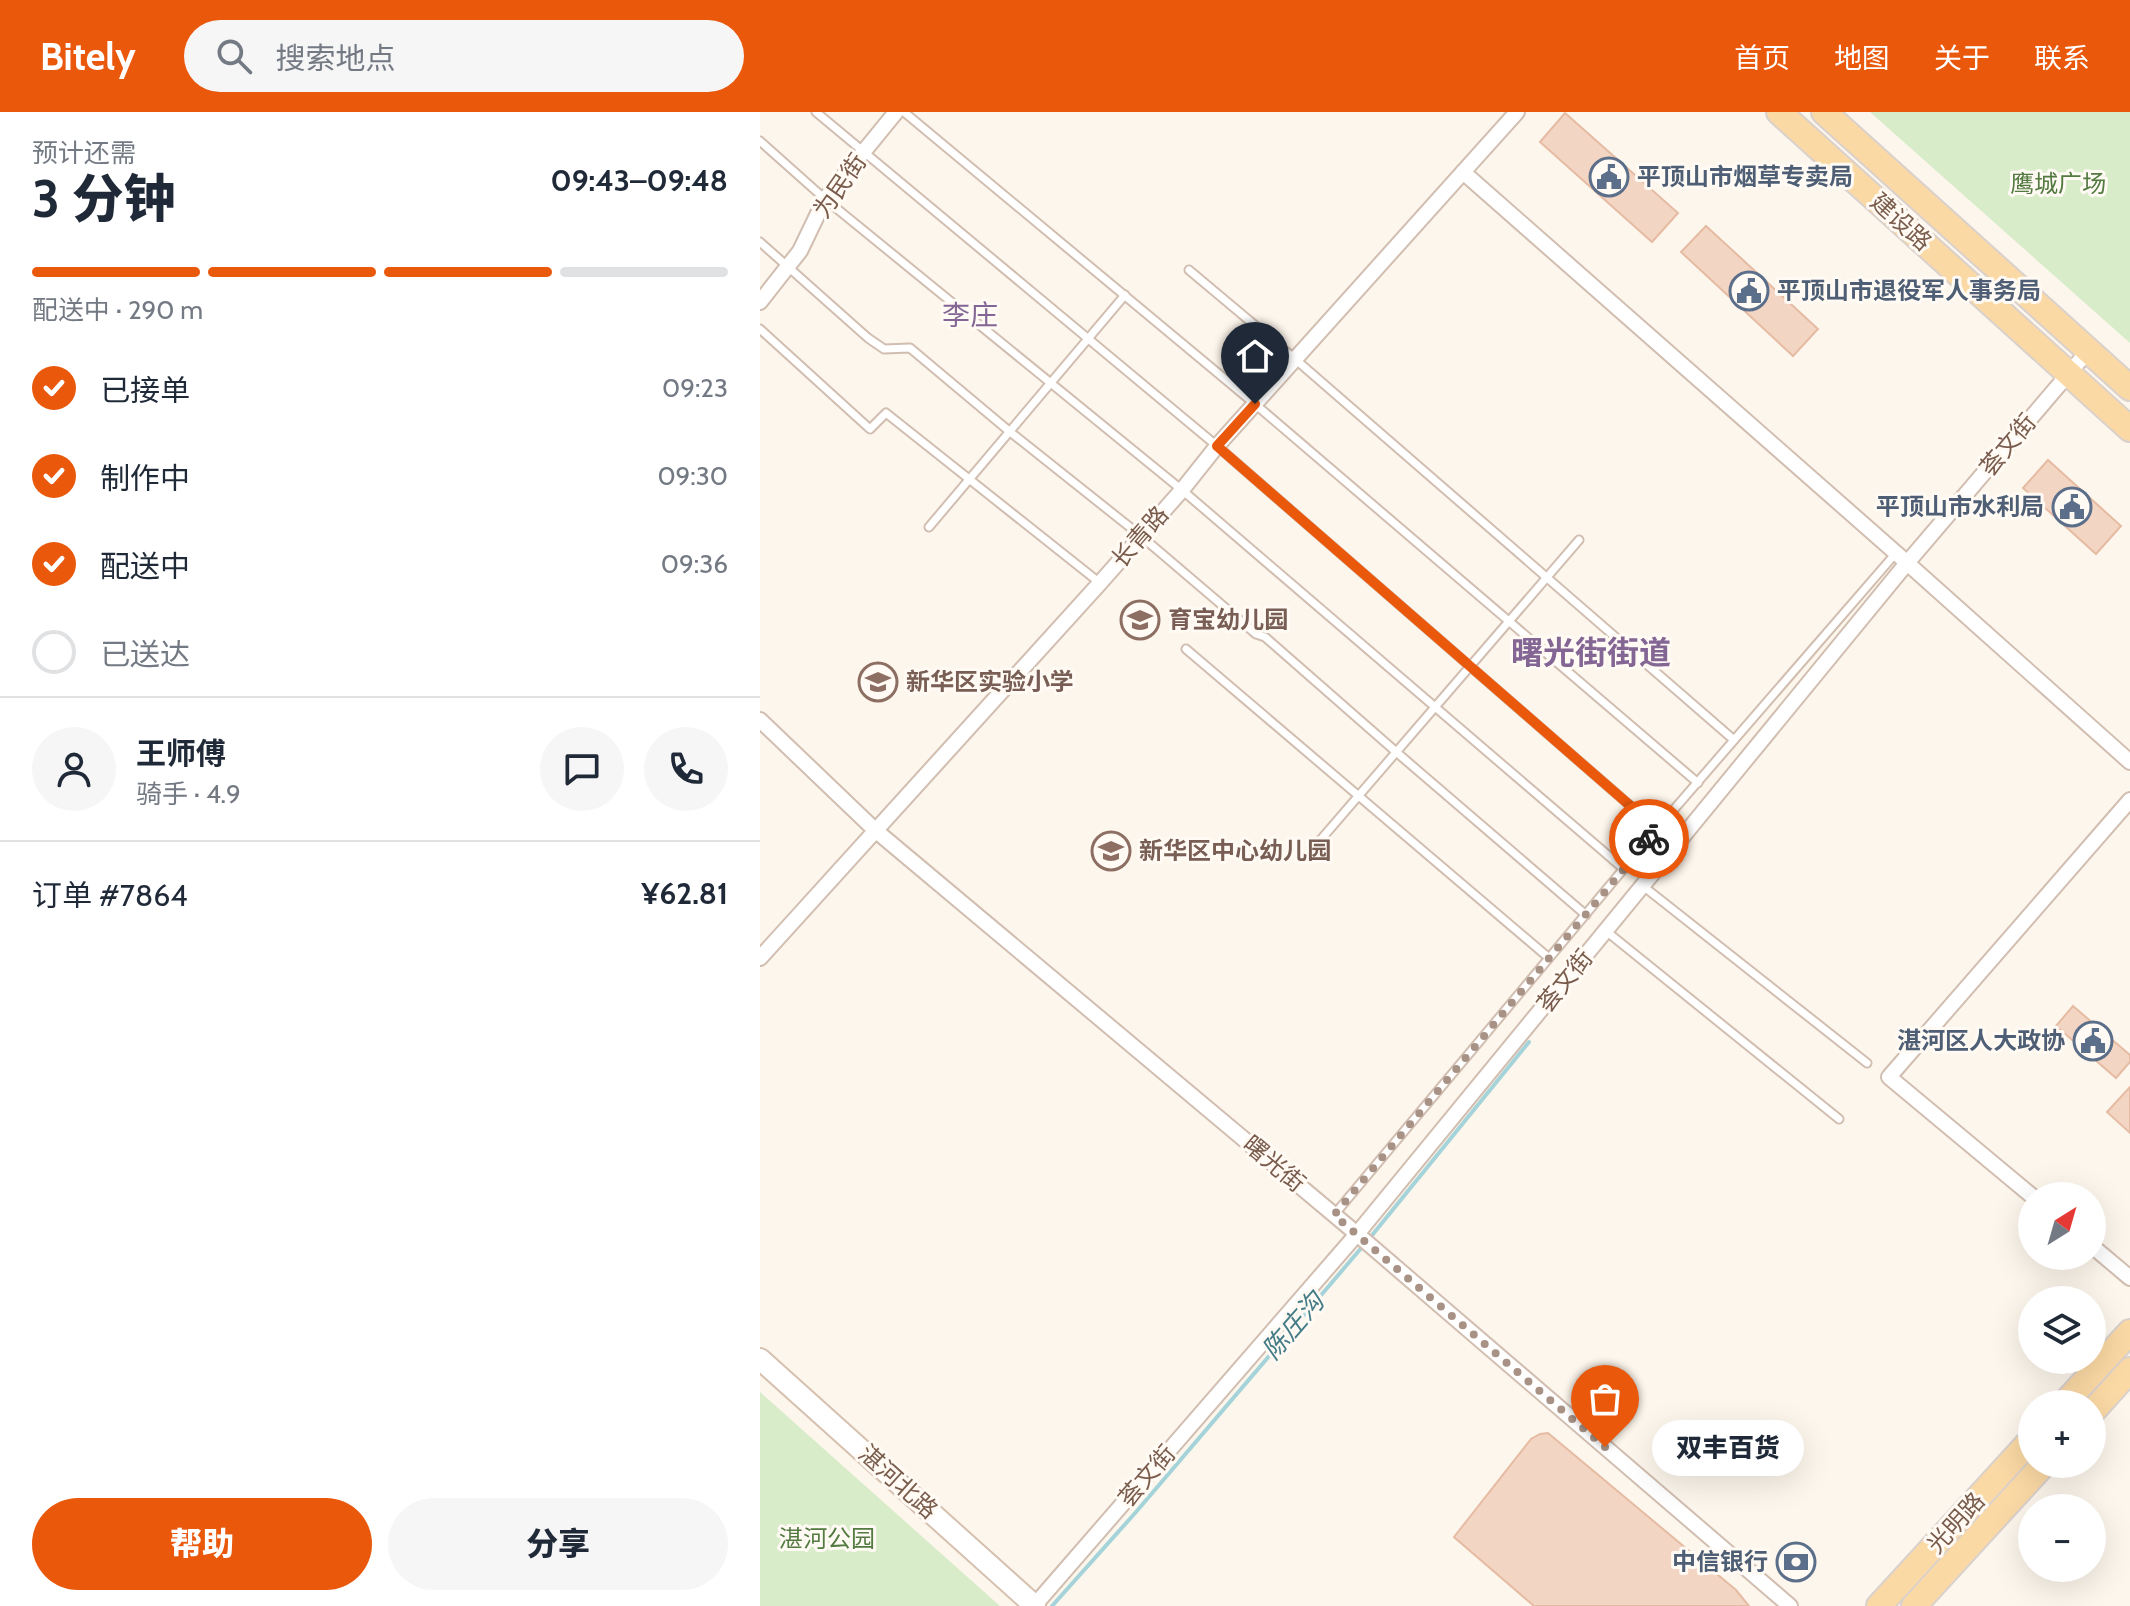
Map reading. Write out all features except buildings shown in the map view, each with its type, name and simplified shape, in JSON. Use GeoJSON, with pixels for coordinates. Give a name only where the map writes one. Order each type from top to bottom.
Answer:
{"type":"FeatureCollection","features":[{"type":"Feature","properties":{"kind":"main road","name":"建设路"},"geometry":{"type":"LineString","coordinates":[[1779,112],[2130,429]]}},
{"type":"Feature","properties":{"kind":"main road","name":"建设路"},"geometry":{"type":"LineString","coordinates":[[1824,112],[2130,388]]}},
{"type":"Feature","properties":{"kind":"main road"},"geometry":{"type":"LineString","coordinates":[[2077,1390],[2130,1332]]}},
{"type":"Feature","properties":{"kind":"main road"},"geometry":{"type":"LineString","coordinates":[[2106,1397],[2130,1370]]}},
{"type":"Feature","properties":{"kind":"main road","name":"光明路"},"geometry":{"type":"LineString","coordinates":[[1879,1606],[2018,1454]]}},
{"type":"Feature","properties":{"kind":"main road","name":"光明路"},"geometry":{"type":"LineString","coordinates":[[1914,1606],[2031,1478]]}},
{"type":"Feature","properties":{"kind":"street","name":"为民街"},"geometry":{"type":"LineString","coordinates":[[760,302],[800,251],[825,199],[896,112]]}},
{"type":"Feature","properties":{"kind":"street","name":"长青路"},"geometry":{"type":"LineString","coordinates":[[760,958],[1100,583],[1217,446],[1517,112]]}},
{"type":"Feature","properties":{"kind":"street"},"geometry":{"type":"LineString","coordinates":[[1463,172],[2130,762]]}},
{"type":"Feature","properties":{"kind":"street","name":"荟文街"},"geometry":{"type":"LineString","coordinates":[[1035,1606],[1365,1240],[1902,558],[2088,351]]}},
{"type":"Feature","properties":{"kind":"street","name":"曙光街"},"geometry":{"type":"LineString","coordinates":[[760,720],[875,830],[1365,1240],[1790,1606]]}},
{"type":"Feature","properties":{"kind":"street"},"geometry":{"type":"LineString","coordinates":[[2018,1184],[1889,1077],[2130,800]]}},
{"type":"Feature","properties":{"kind":"street"},"geometry":{"type":"LineString","coordinates":[[2106,1258],[2130,1278]]}},
{"type":"Feature","properties":{"kind":"street","name":"湛河北路"},"geometry":{"type":"LineString","coordinates":[[760,1359],[1035,1606]]}},
{"type":"Feature","properties":{"kind":"lane"},"geometry":{"type":"LineString","coordinates":[[816,112],[1217,446],[1657,829]]}},
{"type":"Feature","properties":{"kind":"lane"},"geometry":{"type":"LineString","coordinates":[[904,112],[1255,404],[1698,783]]}},
{"type":"Feature","properties":{"kind":"lane"},"geometry":{"type":"LineString","coordinates":[[760,141],[825,199],[1182,490],[1624,869]]}},
{"type":"Feature","properties":{"kind":"lane"},"geometry":{"type":"LineString","coordinates":[[760,242],[868,338],[884,349],[910,348],[1256,634],[1265,637],[1586,915]]}},
{"type":"Feature","properties":{"kind":"lane"},"geometry":{"type":"LineString","coordinates":[[1189,270],[1734,740]]}},
{"type":"Feature","properties":{"kind":"lane"},"geometry":{"type":"LineString","coordinates":[[929,527],[1125,295]]}},
{"type":"Feature","properties":{"kind":"lane"},"geometry":{"type":"LineString","coordinates":[[760,329],[870,429],[886,413],[1100,583]]}},
{"type":"Feature","properties":{"kind":"lane"},"geometry":{"type":"LineString","coordinates":[[1317,844],[1579,540]]}},
{"type":"Feature","properties":{"kind":"lane"},"geometry":{"type":"LineString","coordinates":[[1334,1215],[1657,829],[1734,740],[1902,558]]}},
{"type":"Feature","properties":{"kind":"lane"},"geometry":{"type":"LineString","coordinates":[[1186,649],[1549,958]]}},
{"type":"Feature","properties":{"kind":"lane"},"geometry":{"type":"LineString","coordinates":[[1643,886],[1867,1063]]}},
{"type":"Feature","properties":{"kind":"lane"},"geometry":{"type":"LineString","coordinates":[[1606,931],[1839,1119]]}},
{"type":"Feature","properties":{"kind":"green space","name":"鹰城广场"},"geometry":{"type":"Polygon","coordinates":[[[1870,112],[2130,112],[2130,343],[1870,112]]]}},
{"type":"Feature","properties":{"kind":"green space","name":"湛河公园"},"geometry":{"type":"Polygon","coordinates":[[[760,1392],[1000,1606],[760,1606],[760,1392]]]}},
{"type":"Feature","properties":{"kind":"waterway","name":"陈庄沟"},"geometry":{"type":"LineString","coordinates":[[1369,1239],[1529,1042]]}},
{"type":"Feature","properties":{"kind":"waterway","name":"陈庄沟"},"geometry":{"type":"LineString","coordinates":[[1052,1606],[1363,1246]]}},
{"type":"Feature","properties":{"kind":"way so far"},"geometry":{"type":"LineString","coordinates":[[1605,1447],[1334,1215],[1649,839]]}},
{"type":"Feature","properties":{"kind":"place","name":"平顶山市烟草专卖局"},"geometry":{"type":"Point","coordinates":[1609,177]}},
{"type":"Feature","properties":{"kind":"place","name":"平顶山市退役军人事务局"},"geometry":{"type":"Point","coordinates":[1749,291]}},
{"type":"Feature","properties":{"kind":"place","name":"平顶山市水利局"},"geometry":{"type":"Point","coordinates":[2072,507]}},
{"type":"Feature","properties":{"kind":"place","name":"育宝幼儿园"},"geometry":{"type":"Point","coordinates":[1140,620]}},
{"type":"Feature","properties":{"kind":"place","name":"新华区实验小学"},"geometry":{"type":"Point","coordinates":[878,682]}},
{"type":"Feature","properties":{"kind":"place","name":"新华区中心幼儿园"},"geometry":{"type":"Point","coordinates":[1111,851]}},
{"type":"Feature","properties":{"kind":"place","name":"湛河区人大政协"},"geometry":{"type":"Point","coordinates":[2093,1041]}},
{"type":"Feature","properties":{"kind":"place","name":"双丰百货"},"geometry":{"type":"Point","coordinates":[1605,1447]}},
{"type":"Feature","properties":{"kind":"place","name":"中信银行"},"geometry":{"type":"Point","coordinates":[1796,1562]}},
{"type":"Feature","properties":{"kind":"district","name":"李庄"},"geometry":{"type":"Point","coordinates":[970,315]}},
{"type":"Feature","properties":{"kind":"district","name":"曙光街街道"},"geometry":{"type":"Point","coordinates":[1591,653]}},
{"type":"Feature","properties":{"kind":"route"},"geometry":{"type":"LineString","coordinates":[[1255,404],[1217,446],[1657,829],[1649,839]]}}]}
